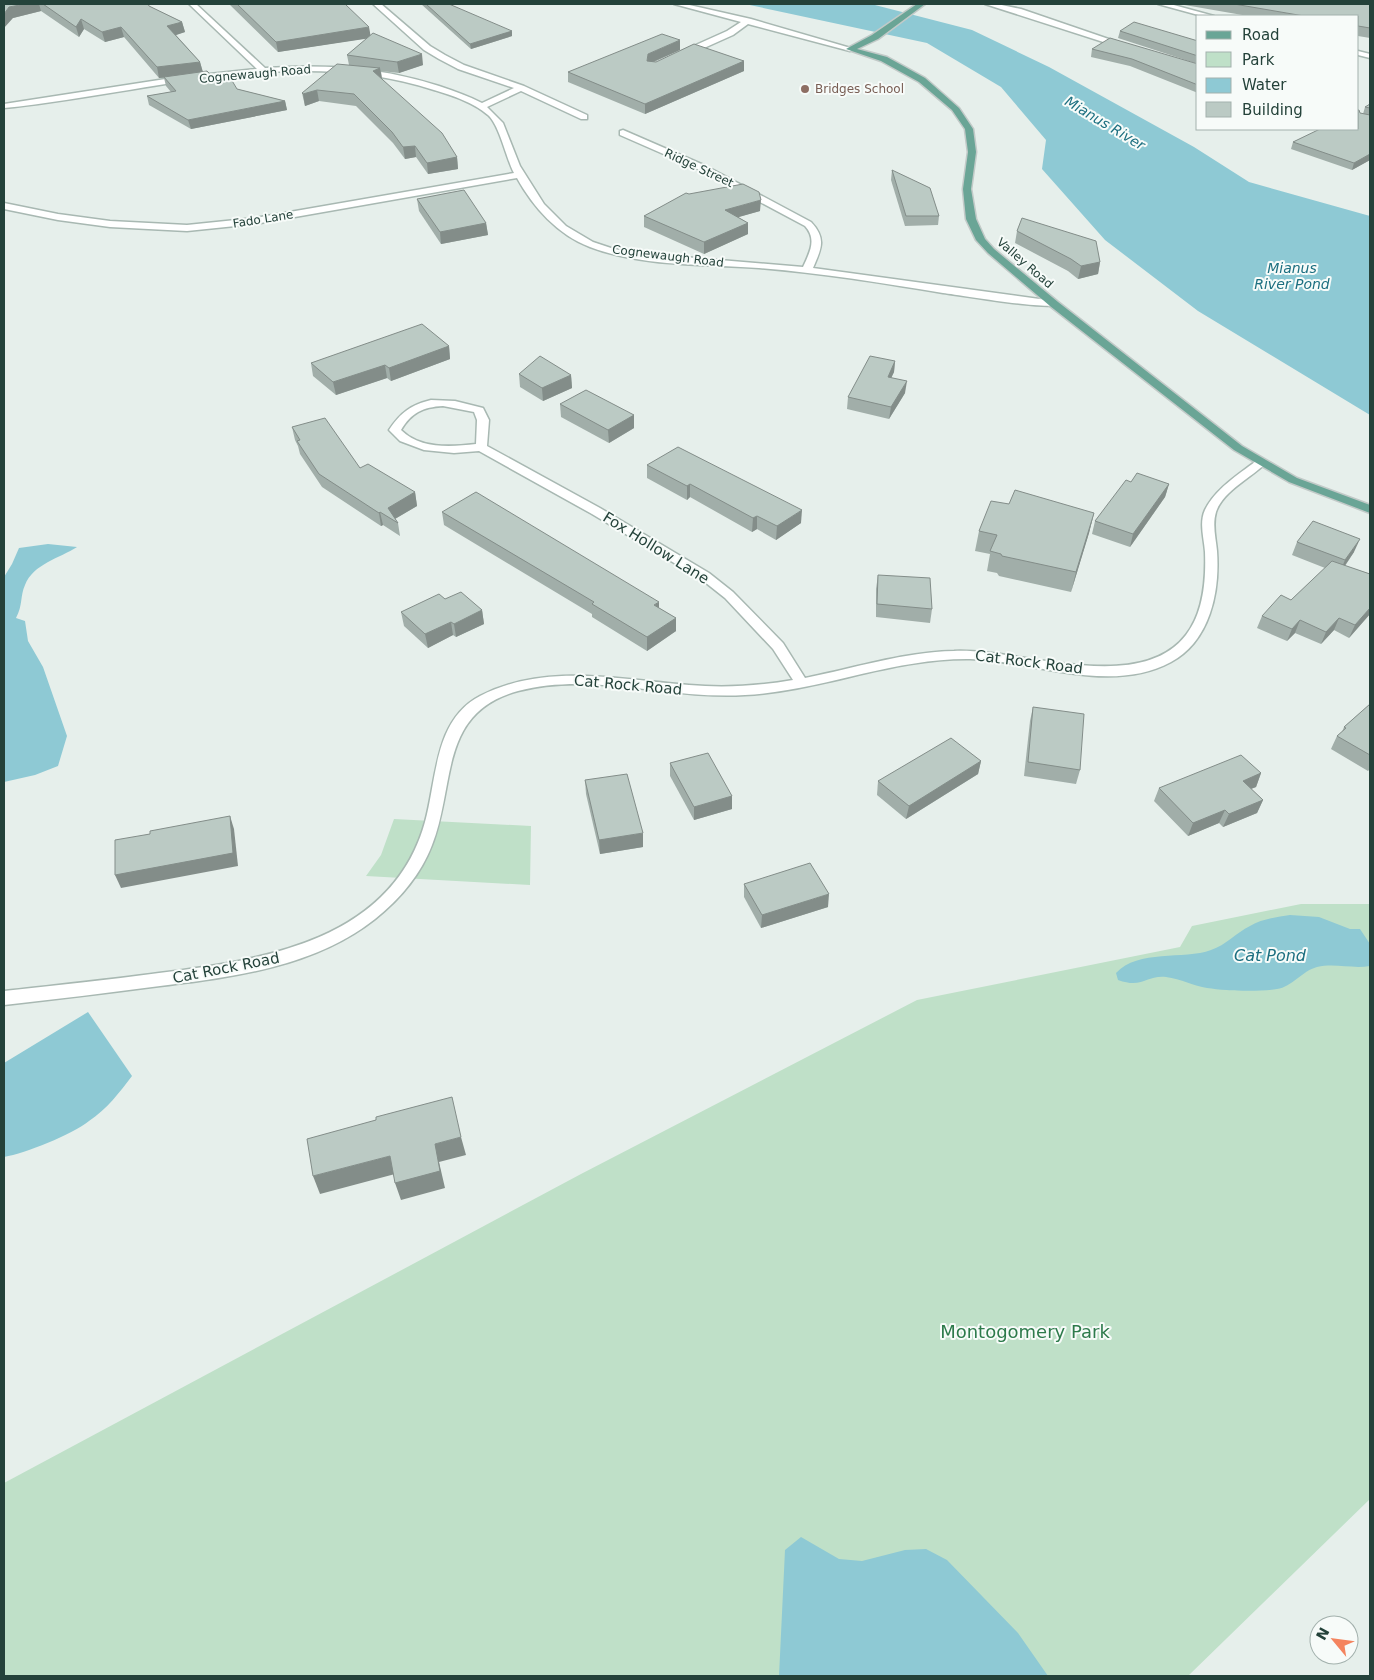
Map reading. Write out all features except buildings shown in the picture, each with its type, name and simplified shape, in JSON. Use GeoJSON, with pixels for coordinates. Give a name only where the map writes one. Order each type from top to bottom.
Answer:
{"type":"FeatureCollection","features":[{"type":"Feature","properties":{"kind":"main road"},"geometry":{"type":"LineString","coordinates":[[850,50],[875,37],[918,6]]}},
{"type":"Feature","properties":{"kind":"main road","name":"Valley Road"},"geometry":{"type":"LineString","coordinates":[[850,50],[884,59],[922,80],[955,108],[969,129],[972,152],[967,189],[971,219],[981,240],[991,251],[1054,304],[1232,444],[1260,463],[1293,480],[1370,510]]}},
{"type":"Feature","properties":{"kind":"street"},"geometry":{"type":"LineString","coordinates":[[192,4],[264,71]]}},
{"type":"Feature","properties":{"kind":"street"},"geometry":{"type":"LineString","coordinates":[[377,4],[427,48],[442,57],[462,67],[521,88],[584,117]]}},
{"type":"Feature","properties":{"kind":"street","name":"Valley Road"},"geometry":{"type":"LineString","coordinates":[[677,4],[748,21],[850,50]]}},
{"type":"Feature","properties":{"kind":"street"},"geometry":{"type":"LineString","coordinates":[[989,4],[1046,20],[1136,50]]}},
{"type":"Feature","properties":{"kind":"street"},"geometry":{"type":"LineString","coordinates":[[1020,4],[1046,20]]}},
{"type":"Feature","properties":{"kind":"street"},"geometry":{"type":"LineString","coordinates":[[1162,4],[1206,15]]}},
{"type":"Feature","properties":{"kind":"street"},"geometry":{"type":"LineString","coordinates":[[675,57],[730,32],[748,21]]}},
{"type":"Feature","properties":{"kind":"street","name":"Cognewaugh Road"},"geometry":{"type":"LineString","coordinates":[[4,106],[61,100],[174,81],[264,71],[323,69],[380,73],[430,84],[482,106],[495,115],[502,125],[508,150],[520,175],[543,211],[564,230],[590,244],[610,250],[661,258],[807,270],[1007,300],[1054,304]]}},
{"type":"Feature","properties":{"kind":"street"},"geometry":{"type":"LineString","coordinates":[[482,106],[521,88]]}},
{"type":"Feature","properties":{"kind":"street","name":"Ridge Street"},"geometry":{"type":"LineString","coordinates":[[623,133],[703,168],[808,224],[816,231],[818,241],[807,270]]}},
{"type":"Feature","properties":{"kind":"street","name":"Fado Lane"},"geometry":{"type":"LineString","coordinates":[[4,206],[58,217],[110,224],[188,228],[255,221],[520,175]]}},
{"type":"Feature","properties":{"kind":"street"},"geometry":{"type":"LineString","coordinates":[[458,404],[479,410],[483,420],[482,447],[454,450],[424,447],[404,439],[395,430],[401,417],[416,406],[458,404]]}},
{"type":"Feature","properties":{"kind":"street","name":"Fox Hollow Lane"},"geometry":{"type":"LineString","coordinates":[[482,447],[596,511],[705,576],[729,595],[778,646],[802,683]]}},
{"type":"Feature","properties":{"kind":"street","name":"Cat Rock Road"},"geometry":{"type":"LineString","coordinates":[[4,998],[225,971],[268,962],[311,948],[336,936],[365,918],[388,898],[405,879],[418,858],[429,832],[442,768],[455,728],[464,716],[475,705],[498,693],[530,683],[547,680],[599,681],[713,692],[759,690],[802,683],[908,660],[945,655],[992,656],[1063,667],[1104,670],[1150,665],[1166,659],[1186,645],[1199,628],[1209,603],[1211,554],[1208,527],[1210,512],[1228,490],[1260,463]]}},
{"type":"Feature","properties":{"kind":"green space"},"geometry":{"type":"Polygon","coordinates":[[[394,819],[531,826],[530,885],[366,876],[381,855],[394,819]]]}},
{"type":"Feature","properties":{"kind":"green space","name":"Montogomery Park"},"geometry":{"type":"Polygon","coordinates":[[[1301,904],[1370,904],[1370,1499],[1188,1676],[4,1676],[4,1483],[581,1174],[917,1000],[1180,947],[1192,926],[1301,904]]]}},
{"type":"Feature","properties":{"kind":"water","name":"Mianus River Pond"},"geometry":{"type":"Polygon","coordinates":[[[745,4],[871,4],[972,30],[1049,67],[1194,147],[1249,182],[1370,216],[1370,415],[1198,311],[1105,240],[1042,169],[1046,140],[1001,87],[927,43],[745,4]]]}},
{"type":"Feature","properties":{"kind":"water"},"geometry":{"type":"Polygon","coordinates":[[[48,544],[77,547],[48,562],[34,572],[23,589],[20,609],[16,618],[25,621],[28,641],[43,667],[67,736],[58,766],[35,775],[4,782],[4,577],[19,548],[48,544]]]}},
{"type":"Feature","properties":{"kind":"water","name":"Cat Pond"},"geometry":{"type":"Polygon","coordinates":[[[1290,915],[1319,917],[1350,929],[1360,929],[1370,944],[1370,966],[1317,967],[1282,988],[1261,991],[1207,988],[1166,977],[1133,983],[1118,980],[1116,973],[1136,961],[1211,950],[1255,924],[1290,915]]]}},
{"type":"Feature","properties":{"kind":"water"},"geometry":{"type":"Polygon","coordinates":[[[88,1012],[132,1076],[107,1106],[81,1126],[48,1143],[4,1157],[4,1063],[88,1012]]]}},
{"type":"Feature","properties":{"kind":"water"},"geometry":{"type":"Polygon","coordinates":[[[801,1537],[839,1559],[862,1561],[905,1550],[926,1549],[947,1560],[1018,1633],[1048,1676],[779,1676],[785,1550],[801,1537]]]}},
{"type":"Feature","properties":{"kind":"place","name":"Bridges School"},"geometry":{"type":"Point","coordinates":[805,89]}},
{"type":"Feature","properties":{"kind":"water label","name":"Mianus River"},"geometry":{"type":"Point","coordinates":[1105,123]}}]}
